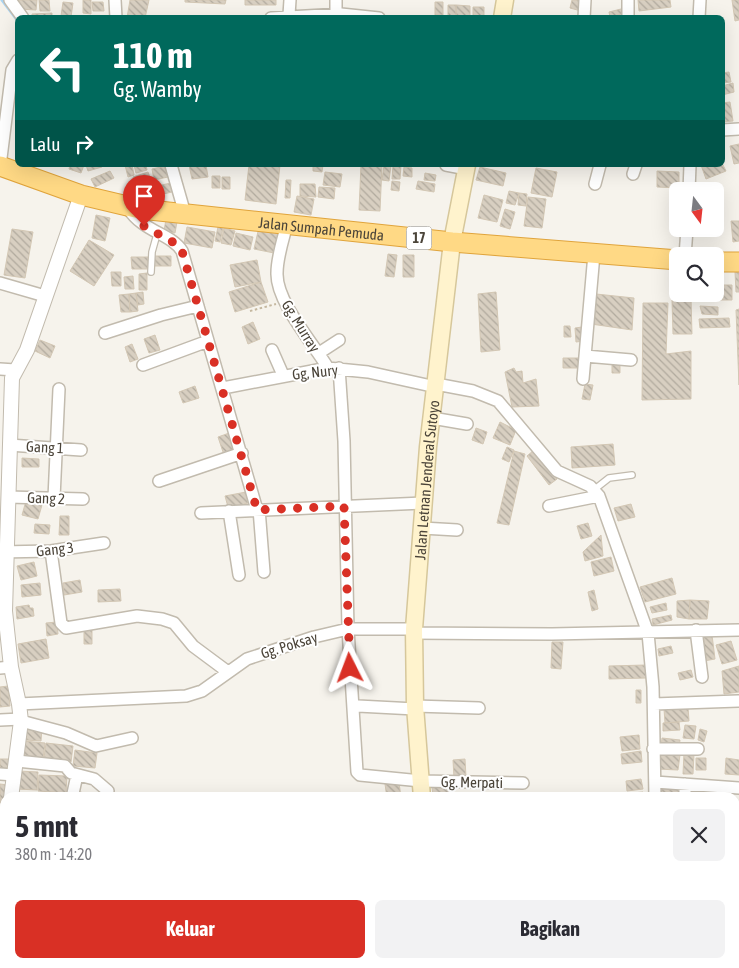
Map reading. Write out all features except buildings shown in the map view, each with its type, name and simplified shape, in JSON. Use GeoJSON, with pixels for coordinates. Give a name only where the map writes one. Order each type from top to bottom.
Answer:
{"type":"FeatureCollection","features":[{"type":"Feature","properties":{"kind":"highway","name":"Jalan Sumpah Pemuda"},"geometry":{"type":"LineString","coordinates":[[0,166],[81,195],[144,221],[160,212],[452,242],[669,259]]}},
{"type":"Feature","properties":{"kind":"highway"},"geometry":{"type":"LineString","coordinates":[[724,262],[739,262]]}},
{"type":"Feature","properties":{"kind":"main road"},"geometry":{"type":"LineString","coordinates":[[503,15],[506,0]]}},
{"type":"Feature","properties":{"kind":"main road","name":"Jalan Letnan Jenderal Sutoyo"},"geometry":{"type":"LineString","coordinates":[[422,792],[415,707],[414,631],[423,503],[452,242],[467,167]]}},
{"type":"Feature","properties":{"kind":"street"},"geometry":{"type":"LineString","coordinates":[[10,0],[21,15]]}},
{"type":"Feature","properties":{"kind":"street"},"geometry":{"type":"LineString","coordinates":[[115,0],[116,15]]}},
{"type":"Feature","properties":{"kind":"street"},"geometry":{"type":"LineString","coordinates":[[290,0],[293,15]]}},
{"type":"Feature","properties":{"kind":"street"},"geometry":{"type":"LineString","coordinates":[[336,0],[339,15]]}},
{"type":"Feature","properties":{"kind":"street"},"geometry":{"type":"LineString","coordinates":[[584,15],[585,0]]}},
{"type":"Feature","properties":{"kind":"street"},"geometry":{"type":"LineString","coordinates":[[628,0],[628,15]]}},
{"type":"Feature","properties":{"kind":"street"},"geometry":{"type":"LineString","coordinates":[[699,15],[700,0]]}},
{"type":"Feature","properties":{"kind":"street"},"geometry":{"type":"LineString","coordinates":[[0,166],[10,78],[15,65]]}},
{"type":"Feature","properties":{"kind":"street"},"geometry":{"type":"LineString","coordinates":[[725,130],[739,129]]}},
{"type":"Feature","properties":{"kind":"street"},"geometry":{"type":"LineString","coordinates":[[172,167],[185,214]]}},
{"type":"Feature","properties":{"kind":"street"},"geometry":{"type":"LineString","coordinates":[[595,184],[599,167]]}},
{"type":"Feature","properties":{"kind":"street"},"geometry":{"type":"LineString","coordinates":[[689,182],[690,167]]}},
{"type":"Feature","properties":{"kind":"street"},"geometry":{"type":"LineString","coordinates":[[10,792],[7,774],[17,761],[21,720],[20,704],[5,667],[2,611],[5,492],[11,389],[15,370],[27,350],[81,195]]}},
{"type":"Feature","properties":{"kind":"street"},"geometry":{"type":"LineString","coordinates":[[144,221],[178,245],[182,251],[258,509],[264,572]]}},
{"type":"Feature","properties":{"kind":"street","name":"Gg. Murray"},"geometry":{"type":"LineString","coordinates":[[287,224],[278,262],[277,280],[285,302],[319,353],[333,368]]}},
{"type":"Feature","properties":{"kind":"street"},"geometry":{"type":"LineString","coordinates":[[583,379],[594,254]]}},
{"type":"Feature","properties":{"kind":"street"},"geometry":{"type":"LineString","coordinates":[[0,283],[45,296]]}},
{"type":"Feature","properties":{"kind":"street"},"geometry":{"type":"LineString","coordinates":[[106,333],[161,315],[198,306]]}},
{"type":"Feature","properties":{"kind":"street"},"geometry":{"type":"LineString","coordinates":[[319,353],[339,340]]}},
{"type":"Feature","properties":{"kind":"street"},"geometry":{"type":"LineString","coordinates":[[143,365],[208,342]]}},
{"type":"Feature","properties":{"kind":"street"},"geometry":{"type":"LineString","coordinates":[[272,350],[283,375]]}},
{"type":"Feature","properties":{"kind":"street"},"geometry":{"type":"LineString","coordinates":[[585,356],[631,360]]}},
{"type":"Feature","properties":{"kind":"street"},"geometry":{"type":"LineString","coordinates":[[333,368],[344,440],[348,629]]}},
{"type":"Feature","properties":{"kind":"street","name":"Gg, Nury"},"geometry":{"type":"LineString","coordinates":[[223,388],[283,375],[333,368],[473,391],[498,401],[557,471],[597,493]]}},
{"type":"Feature","properties":{"kind":"street"},"geometry":{"type":"LineString","coordinates":[[0,369],[15,370]]}},
{"type":"Feature","properties":{"kind":"street"},"geometry":{"type":"LineString","coordinates":[[54,498],[58,389]]}},
{"type":"Feature","properties":{"kind":"street"},"geometry":{"type":"LineString","coordinates":[[432,418],[467,424]]}},
{"type":"Feature","properties":{"kind":"street","name":"Gang 1"},"geometry":{"type":"LineString","coordinates":[[9,446],[55,447],[81,450]]}},
{"type":"Feature","properties":{"kind":"street"},"geometry":{"type":"LineString","coordinates":[[158,480],[242,454]]}},
{"type":"Feature","properties":{"kind":"street","name":"Gang 2"},"geometry":{"type":"LineString","coordinates":[[5,492],[54,498],[83,499]]}},
{"type":"Feature","properties":{"kind":"street"},"geometry":{"type":"LineString","coordinates":[[549,506],[597,493],[648,633],[654,704],[656,792]]}},
{"type":"Feature","properties":{"kind":"street"},"geometry":{"type":"LineString","coordinates":[[200,513],[423,503]]}},
{"type":"Feature","properties":{"kind":"street"},"geometry":{"type":"LineString","coordinates":[[229,511],[239,575]]}},
{"type":"Feature","properties":{"kind":"street"},"geometry":{"type":"LineString","coordinates":[[422,528],[458,530]]}},
{"type":"Feature","properties":{"kind":"street","name":"Gang 3"},"geometry":{"type":"LineString","coordinates":[[3,552],[51,551],[104,543]]}},
{"type":"Feature","properties":{"kind":"street"},"geometry":{"type":"LineString","coordinates":[[51,551],[61,623],[66,628],[137,616],[162,619],[174,624],[193,646],[228,672]]}},
{"type":"Feature","properties":{"kind":"street","name":"Gg. Poksay"},"geometry":{"type":"LineString","coordinates":[[20,704],[186,696],[202,691],[246,659],[258,654],[348,629],[648,633],[739,630]]}},
{"type":"Feature","properties":{"kind":"street","name":"Gg. Merpati"},"geometry":{"type":"LineString","coordinates":[[348,629],[354,764],[360,775],[421,781],[523,783]]}},
{"type":"Feature","properties":{"kind":"street"},"geometry":{"type":"LineString","coordinates":[[696,630],[702,677]]}},
{"type":"Feature","properties":{"kind":"street"},"geometry":{"type":"LineString","coordinates":[[654,704],[738,701]]}},
{"type":"Feature","properties":{"kind":"street"},"geometry":{"type":"LineString","coordinates":[[358,706],[479,708]]}},
{"type":"Feature","properties":{"kind":"street"},"geometry":{"type":"LineString","coordinates":[[0,720],[21,720],[66,733],[96,746],[132,738]]}},
{"type":"Feature","properties":{"kind":"street"},"geometry":{"type":"LineString","coordinates":[[654,749],[698,749]]}},
{"type":"Feature","properties":{"kind":"street"},"geometry":{"type":"LineString","coordinates":[[17,761],[66,766],[71,774],[94,779],[108,791]]}},
{"type":"Feature","properties":{"kind":"street"},"geometry":{"type":"LineString","coordinates":[[73,792],[77,775]]}},
{"type":"Feature","properties":{"kind":"street"},"geometry":{"type":"LineString","coordinates":[[655,782],[739,788]]}},
{"type":"Feature","properties":{"kind":"street"},"geometry":{"type":"LineString","coordinates":[[685,784],[685,792]]}},
{"type":"Feature","properties":{"kind":"lane"},"geometry":{"type":"LineString","coordinates":[[144,221],[152,252],[151,272]]}},
{"type":"Feature","properties":{"kind":"lane"},"geometry":{"type":"LineString","coordinates":[[597,493],[609,478],[632,474]]}},
{"type":"Feature","properties":{"kind":"path"},"geometry":{"type":"LineString","coordinates":[[250,311],[285,302]]}},
{"type":"Feature","properties":{"kind":"waterway"},"geometry":{"type":"LineString","coordinates":[[2,0],[15,17]]}},
{"type":"Feature","properties":{"kind":"route"},"geometry":{"type":"LineString","coordinates":[[144,226],[178,245],[184,256],[257,510],[344,506],[350,668]]}}]}
